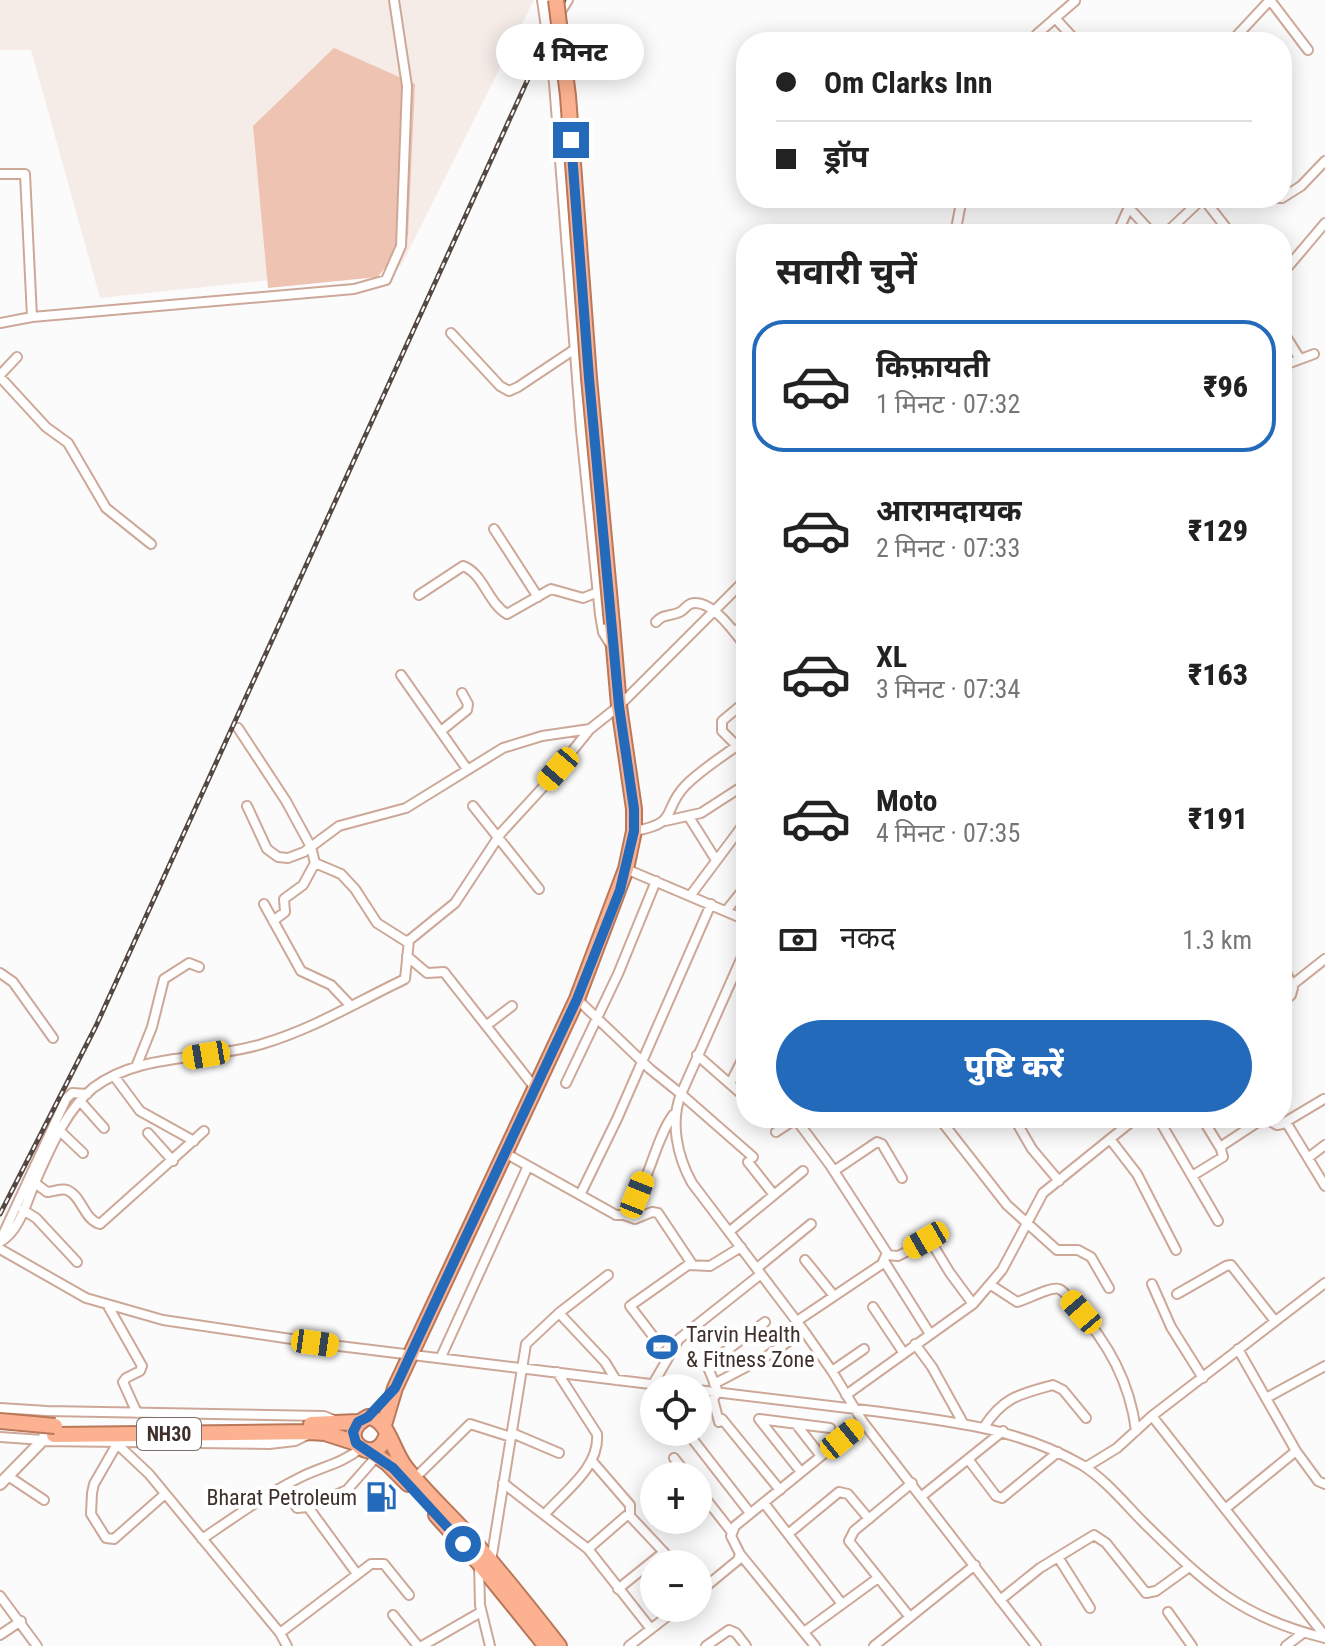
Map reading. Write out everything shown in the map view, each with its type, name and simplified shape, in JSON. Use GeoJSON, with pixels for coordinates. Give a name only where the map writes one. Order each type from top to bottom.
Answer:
{"type":"FeatureCollection","features":[{"type":"Feature","properties":{"kind":"highway"},"geometry":{"type":"LineString","coordinates":[[395,1388],[357,1421],[353,1432],[366,1449],[378,1448],[384,1442],[395,1388],[577,999],[626,869],[634,831],[632,789],[619,706],[589,378],[568,96],[556,0]]}},
{"type":"Feature","properties":{"kind":"highway","name":"NH30"},"geometry":{"type":"LineString","coordinates":[[0,1421],[43,1431],[357,1421],[374,1417],[386,1429],[397,1457],[412,1482],[559,1646]]}},
{"type":"Feature","properties":{"kind":"highway","name":"NH30"},"geometry":{"type":"LineString","coordinates":[[0,1430],[325,1433],[366,1449],[412,1482]]}},
{"type":"Feature","properties":{"kind":"highway","name":"NH30"},"geometry":{"type":"LineString","coordinates":[[485,1562],[546,1646]]}},
{"type":"Feature","properties":{"kind":"street"},"geometry":{"type":"LineString","coordinates":[[0,323],[32,317],[354,289],[386,280],[401,246],[406,102],[406,70],[394,0]]}},
{"type":"Feature","properties":{"kind":"street"},"geometry":{"type":"LineString","coordinates":[[543,0],[555,83],[575,349],[598,592],[603,628],[614,646]]}},
{"type":"Feature","properties":{"kind":"street"},"geometry":{"type":"LineString","coordinates":[[548,32],[568,0]]}},
{"type":"Feature","properties":{"kind":"street"},"geometry":{"type":"LineString","coordinates":[[1240,32],[1270,0],[1308,50]]}},
{"type":"Feature","properties":{"kind":"street"},"geometry":{"type":"LineString","coordinates":[[1043,32],[1075,1]]}},
{"type":"Feature","properties":{"kind":"street"},"geometry":{"type":"LineString","coordinates":[[1055,18],[1068,32]]}},
{"type":"Feature","properties":{"kind":"street"},"geometry":{"type":"LineString","coordinates":[[1292,192],[1325,161]]}},
{"type":"Feature","properties":{"kind":"street"},"geometry":{"type":"LineString","coordinates":[[0,174],[25,174],[32,317]]}},
{"type":"Feature","properties":{"kind":"street"},"geometry":{"type":"LineString","coordinates":[[1176,224],[1192,208]]}},
{"type":"Feature","properties":{"kind":"street"},"geometry":{"type":"LineString","coordinates":[[1211,208],[1223,224]]}},
{"type":"Feature","properties":{"kind":"street"},"geometry":{"type":"LineString","coordinates":[[1122,224],[1130,209],[1144,224]]}},
{"type":"Feature","properties":{"kind":"street"},"geometry":{"type":"LineString","coordinates":[[1292,262],[1325,223]]}},
{"type":"Feature","properties":{"kind":"street"},"geometry":{"type":"LineString","coordinates":[[451,333],[500,386],[509,391],[575,349]]}},
{"type":"Feature","properties":{"kind":"street"},"geometry":{"type":"LineString","coordinates":[[1292,346],[1300,359]]}},
{"type":"Feature","properties":{"kind":"street"},"geometry":{"type":"LineString","coordinates":[[1292,362],[1314,354]]}},
{"type":"Feature","properties":{"kind":"street"},"geometry":{"type":"LineString","coordinates":[[17,357],[0,376],[46,427],[68,443],[106,508],[151,544]]}},
{"type":"Feature","properties":{"kind":"street"},"geometry":{"type":"LineString","coordinates":[[494,529],[538,597]]}},
{"type":"Feature","properties":{"kind":"street"},"geometry":{"type":"LineString","coordinates":[[419,595],[463,566],[471,569],[499,609],[507,614],[553,589],[583,598],[598,592]]}},
{"type":"Feature","properties":{"kind":"street"},"geometry":{"type":"LineString","coordinates":[[315,863],[341,874],[355,889],[377,923],[404,941],[409,940],[455,903],[498,838],[590,729],[619,706],[736,589]]}},
{"type":"Feature","properties":{"kind":"street"},"geometry":{"type":"LineString","coordinates":[[656,622],[664,615],[679,613],[691,604],[715,610],[736,634]]}},
{"type":"Feature","properties":{"kind":"street"},"geometry":{"type":"LineString","coordinates":[[401,675],[467,769]]}},
{"type":"Feature","properties":{"kind":"street"},"geometry":{"type":"LineString","coordinates":[[441,731],[467,710],[468,704],[462,693]]}},
{"type":"Feature","properties":{"kind":"street"},"geometry":{"type":"LineString","coordinates":[[736,709],[722,721],[722,731],[736,745]]}},
{"type":"Feature","properties":{"kind":"street"},"geometry":{"type":"LineString","coordinates":[[238,728],[279,790],[311,847],[315,863],[303,885],[284,899],[286,911],[273,921]]}},
{"type":"Feature","properties":{"kind":"street"},"geometry":{"type":"LineString","coordinates":[[247,806],[262,842],[272,853],[288,858],[311,847],[339,826],[406,808],[488,755],[519,742],[590,729]]}},
{"type":"Feature","properties":{"kind":"street"},"geometry":{"type":"LineString","coordinates":[[664,821],[685,786],[736,747]]}},
{"type":"Feature","properties":{"kind":"street"},"geometry":{"type":"LineString","coordinates":[[634,831],[689,817],[722,802],[736,792]]}},
{"type":"Feature","properties":{"kind":"street"},"geometry":{"type":"LineString","coordinates":[[473,806],[539,889]]}},
{"type":"Feature","properties":{"kind":"street"},"geometry":{"type":"LineString","coordinates":[[689,817],[716,860]]}},
{"type":"Feature","properties":{"kind":"street"},"geometry":{"type":"LineString","coordinates":[[690,896],[736,834]]}},
{"type":"Feature","properties":{"kind":"street"},"geometry":{"type":"LineString","coordinates":[[626,869],[736,916]]}},
{"type":"Feature","properties":{"kind":"street"},"geometry":{"type":"LineString","coordinates":[[566,1083],[656,881]]}},
{"type":"Feature","properties":{"kind":"street"},"geometry":{"type":"LineString","coordinates":[[726,911],[736,898]]}},
{"type":"Feature","properties":{"kind":"street"},"geometry":{"type":"LineString","coordinates":[[264,904],[301,971],[331,985],[350,1005]]}},
{"type":"Feature","properties":{"kind":"street"},"geometry":{"type":"LineString","coordinates":[[580,1195],[711,904]]}},
{"type":"Feature","properties":{"kind":"street"},"geometry":{"type":"LineString","coordinates":[[0,1242],[11,1233],[61,1132],[87,1094],[114,1076],[136,1067],[245,1050],[311,1027],[405,979],[409,940]]}},
{"type":"Feature","properties":{"kind":"street"},"geometry":{"type":"LineString","coordinates":[[407,956],[427,973],[444,972],[535,1088]]}},
{"type":"Feature","properties":{"kind":"street"},"geometry":{"type":"LineString","coordinates":[[1292,985],[1325,959]]}},
{"type":"Feature","properties":{"kind":"street"},"geometry":{"type":"LineString","coordinates":[[136,1067],[152,1027],[164,979],[189,963],[199,967]]}},
{"type":"Feature","properties":{"kind":"street"},"geometry":{"type":"LineString","coordinates":[[624,1215],[633,1203],[664,1129],[674,1114],[736,970]]}},
{"type":"Feature","properties":{"kind":"street"},"geometry":{"type":"LineString","coordinates":[[0,973],[13,982],[53,1038]]}},
{"type":"Feature","properties":{"kind":"street"},"geometry":{"type":"LineString","coordinates":[[577,999],[750,1159],[774,1195]]}},
{"type":"Feature","properties":{"kind":"street"},"geometry":{"type":"LineString","coordinates":[[487,1025],[512,1006]]}},
{"type":"Feature","properties":{"kind":"street"},"geometry":{"type":"LineString","coordinates":[[697,1055],[736,1089]]}},
{"type":"Feature","properties":{"kind":"street"},"geometry":{"type":"LineString","coordinates":[[114,1076],[140,1111],[194,1141]]}},
{"type":"Feature","properties":{"kind":"street"},"geometry":{"type":"LineString","coordinates":[[730,1084],[736,1076]]}},
{"type":"Feature","properties":{"kind":"street"},"geometry":{"type":"LineString","coordinates":[[0,1242],[66,1099],[72,1093],[87,1094]]}},
{"type":"Feature","properties":{"kind":"street"},"geometry":{"type":"LineString","coordinates":[[1292,1118],[1324,1099]]}},
{"type":"Feature","properties":{"kind":"street"},"geometry":{"type":"LineString","coordinates":[[80,1101],[104,1128]]}},
{"type":"Feature","properties":{"kind":"street"},"geometry":{"type":"LineString","coordinates":[[674,1114],[688,1176],[797,1321],[863,1422],[1036,1646]]}},
{"type":"Feature","properties":{"kind":"street"},"geometry":{"type":"LineString","coordinates":[[776,1132],[782,1128]]}},
{"type":"Feature","properties":{"kind":"street"},"geometry":{"type":"LineString","coordinates":[[803,1128],[885,1247],[885,1258],[930,1334]]}},
{"type":"Feature","properties":{"kind":"street"},"geometry":{"type":"LineString","coordinates":[[947,1128],[1007,1205],[1057,1250],[1078,1250],[1091,1257],[1109,1288]]}},
{"type":"Feature","properties":{"kind":"street"},"geometry":{"type":"LineString","coordinates":[[1020,1128],[1032,1149],[1059,1181]]}},
{"type":"Feature","properties":{"kind":"street"},"geometry":{"type":"LineString","coordinates":[[846,1395],[973,1304],[991,1285],[1028,1225],[1039,1198],[1124,1128]]}},
{"type":"Feature","properties":{"kind":"street"},"geometry":{"type":"LineString","coordinates":[[1164,1128],[1218,1221]]}},
{"type":"Feature","properties":{"kind":"street"},"geometry":{"type":"LineString","coordinates":[[1192,1176],[1222,1160],[1224,1154],[1208,1128]]}},
{"type":"Feature","properties":{"kind":"street"},"geometry":{"type":"LineString","coordinates":[[1220,1147],[1249,1128]]}},
{"type":"Feature","properties":{"kind":"street"},"geometry":{"type":"LineString","coordinates":[[1290,1128],[1325,1186]]}},
{"type":"Feature","properties":{"kind":"street"},"geometry":{"type":"LineString","coordinates":[[35,1183],[47,1192],[69,1191],[92,1221],[100,1224],[204,1131]]}},
{"type":"Feature","properties":{"kind":"street"},"geometry":{"type":"LineString","coordinates":[[61,1132],[83,1153]]}},
{"type":"Feature","properties":{"kind":"street"},"geometry":{"type":"LineString","coordinates":[[148,1133],[173,1161]]}},
{"type":"Feature","properties":{"kind":"street"},"geometry":{"type":"LineString","coordinates":[[1110,1139],[1137,1174],[1176,1250]]}},
{"type":"Feature","properties":{"kind":"street"},"geometry":{"type":"LineString","coordinates":[[834,1171],[877,1142],[882,1144],[902,1178]]}},
{"type":"Feature","properties":{"kind":"street"},"geometry":{"type":"LineString","coordinates":[[1308,1158],[1325,1145]]}},
{"type":"Feature","properties":{"kind":"street"},"geometry":{"type":"LineString","coordinates":[[505,1153],[616,1215],[635,1219],[652,1212],[658,1213],[692,1264]]}},
{"type":"Feature","properties":{"kind":"street"},"geometry":{"type":"LineString","coordinates":[[441,1357],[528,1166]]}},
{"type":"Feature","properties":{"kind":"street"},"geometry":{"type":"LineString","coordinates":[[730,1231],[803,1171]]}},
{"type":"Feature","properties":{"kind":"street"},"geometry":{"type":"LineString","coordinates":[[23,1210],[36,1218],[77,1262]]}},
{"type":"Feature","properties":{"kind":"street"},"geometry":{"type":"LineString","coordinates":[[660,1374],[679,1339],[811,1224]]}},
{"type":"Feature","properties":{"kind":"street"},"geometry":{"type":"LineString","coordinates":[[797,1321],[885,1258],[898,1256],[930,1240],[973,1304]]}},
{"type":"Feature","properties":{"kind":"street"},"geometry":{"type":"LineString","coordinates":[[659,1344],[630,1306],[692,1264],[710,1266],[741,1247]]}},
{"type":"Feature","properties":{"kind":"street"},"geometry":{"type":"LineString","coordinates":[[0,1249],[65,1288],[108,1305],[189,1325],[640,1384]]}},
{"type":"Feature","properties":{"kind":"street"},"geometry":{"type":"LineString","coordinates":[[805,1260],[834,1296]]}},
{"type":"Feature","properties":{"kind":"street"},"geometry":{"type":"LineString","coordinates":[[1177,1294],[1231,1265],[1275,1321]]}},
{"type":"Feature","properties":{"kind":"street"},"geometry":{"type":"LineString","coordinates":[[490,1646],[481,1612],[485,1562],[503,1483],[528,1340],[608,1275]]}},
{"type":"Feature","properties":{"kind":"street"},"geometry":{"type":"LineString","coordinates":[[1086,1467],[1105,1457],[1152,1416],[1325,1283]]}},
{"type":"Feature","properties":{"kind":"street"},"geometry":{"type":"LineString","coordinates":[[1152,1284],[1171,1327],[1203,1378]]}},
{"type":"Feature","properties":{"kind":"street"},"geometry":{"type":"LineString","coordinates":[[991,1285],[1017,1302],[1054,1289],[1061,1290],[1091,1322],[1119,1366],[1132,1402],[1136,1431]]}},
{"type":"Feature","properties":{"kind":"street"},"geometry":{"type":"LineString","coordinates":[[108,1305],[142,1366],[140,1371],[123,1382],[137,1413]]}},
{"type":"Feature","properties":{"kind":"street"},"geometry":{"type":"LineString","coordinates":[[873,1307],[903,1352]]}},
{"type":"Feature","properties":{"kind":"street"},"geometry":{"type":"LineString","coordinates":[[559,1313],[605,1362],[616,1380]]}},
{"type":"Feature","properties":{"kind":"street"},"geometry":{"type":"LineString","coordinates":[[765,1322],[709,1362],[707,1370],[716,1388],[713,1399],[720,1421],[780,1490]]}},
{"type":"Feature","properties":{"kind":"street"},"geometry":{"type":"LineString","coordinates":[[716,1388],[804,1331]]}},
{"type":"Feature","properties":{"kind":"street"},"geometry":{"type":"LineString","coordinates":[[915,1344],[932,1367],[963,1423]]}},
{"type":"Feature","properties":{"kind":"street"},"geometry":{"type":"LineString","coordinates":[[832,1371],[864,1349]]}},
{"type":"Feature","properties":{"kind":"street"},"geometry":{"type":"LineString","coordinates":[[1238,1349],[1296,1451],[1318,1481],[1325,1484]]}},
{"type":"Feature","properties":{"kind":"street"},"geometry":{"type":"LineString","coordinates":[[1266,1398],[1325,1366]]}},
{"type":"Feature","properties":{"kind":"street"},"geometry":{"type":"LineString","coordinates":[[545,1514],[596,1454],[597,1434],[557,1372]]}},
{"type":"Feature","properties":{"kind":"street"},"geometry":{"type":"LineString","coordinates":[[984,1427],[1003,1402],[1053,1385],[1063,1390],[1086,1418]]}},
{"type":"Feature","properties":{"kind":"street"},"geometry":{"type":"LineString","coordinates":[[712,1388],[963,1423],[1003,1431],[1045,1445],[1086,1467],[1188,1568],[1238,1606],[1303,1633],[1324,1632]]}},
{"type":"Feature","properties":{"kind":"street"},"geometry":{"type":"LineString","coordinates":[[0,1408],[324,1416],[357,1421]]}},
{"type":"Feature","properties":{"kind":"street"},"geometry":{"type":"LineString","coordinates":[[44,1500],[4,1480],[43,1431],[47,1411]]}},
{"type":"Feature","properties":{"kind":"street"},"geometry":{"type":"LineString","coordinates":[[1152,1416],[1324,1632]]}},
{"type":"Feature","properties":{"kind":"street"},"geometry":{"type":"LineString","coordinates":[[801,1472],[759,1419],[830,1428]]}},
{"type":"Feature","properties":{"kind":"street"},"geometry":{"type":"LineString","coordinates":[[731,1531],[863,1422]]}},
{"type":"Feature","properties":{"kind":"street"},"geometry":{"type":"LineString","coordinates":[[412,1482],[470,1424],[559,1453]]}},
{"type":"Feature","properties":{"kind":"street"},"geometry":{"type":"LineString","coordinates":[[796,1424],[821,1456]]}},
{"type":"Feature","properties":{"kind":"street"},"geometry":{"type":"LineString","coordinates":[[0,1437],[43,1431],[116,1443],[269,1443],[295,1440],[310,1432]]}},
{"type":"Feature","properties":{"kind":"street"},"geometry":{"type":"LineString","coordinates":[[922,1496],[1003,1431]]}},
{"type":"Feature","properties":{"kind":"street"},"geometry":{"type":"LineString","coordinates":[[116,1443],[165,1494],[280,1633],[287,1646]]}},
{"type":"Feature","properties":{"kind":"street"},"geometry":{"type":"LineString","coordinates":[[116,1443],[92,1493],[91,1514],[106,1538],[114,1539],[165,1494]]}},
{"type":"Feature","properties":{"kind":"street"},"geometry":{"type":"LineString","coordinates":[[698,1446],[750,1513]]}},
{"type":"Feature","properties":{"kind":"street"},"geometry":{"type":"LineString","coordinates":[[283,1487],[297,1508],[308,1507],[351,1487],[366,1449]]}},
{"type":"Feature","properties":{"kind":"street"},"geometry":{"type":"LineString","coordinates":[[202,1539],[301,1477],[342,1462],[366,1449]]}},
{"type":"Feature","properties":{"kind":"street"},"geometry":{"type":"LineString","coordinates":[[1225,1509],[1296,1451]]}},
{"type":"Feature","properties":{"kind":"street"},"geometry":{"type":"LineString","coordinates":[[968,1459],[996,1496],[1002,1498],[1058,1452]]}},
{"type":"Feature","properties":{"kind":"street"},"geometry":{"type":"LineString","coordinates":[[674,1458],[677,1462]]}},
{"type":"Feature","properties":{"kind":"street"},"geometry":{"type":"LineString","coordinates":[[592,1461],[630,1505],[630,1516],[662,1550]]}},
{"type":"Feature","properties":{"kind":"street"},"geometry":{"type":"LineString","coordinates":[[503,1483],[588,1549],[651,1629]]}},
{"type":"Feature","properties":{"kind":"street"},"geometry":{"type":"LineString","coordinates":[[909,1616],[849,1541],[854,1531],[912,1483]]}},
{"type":"Feature","properties":{"kind":"street"},"geometry":{"type":"LineString","coordinates":[[788,1534],[839,1492],[848,1494],[869,1519]]}},
{"type":"Feature","properties":{"kind":"street"},"geometry":{"type":"LineString","coordinates":[[764,1503],[842,1604]]}},
{"type":"Feature","properties":{"kind":"street"},"geometry":{"type":"LineString","coordinates":[[308,1507],[357,1574]]}},
{"type":"Feature","properties":{"kind":"street"},"geometry":{"type":"LineString","coordinates":[[712,1507],[731,1531],[740,1554],[815,1646]]}},
{"type":"Feature","properties":{"kind":"street"},"geometry":{"type":"LineString","coordinates":[[588,1549],[626,1516],[630,1516]]}},
{"type":"Feature","properties":{"kind":"street"},"geometry":{"type":"LineString","coordinates":[[1000,1600],[1089,1537],[1098,1536],[1106,1543],[1142,1591],[1151,1594],[1188,1568]]}},
{"type":"Feature","properties":{"kind":"street"},"geometry":{"type":"LineString","coordinates":[[712,1581],[734,1565],[740,1554]]}},
{"type":"Feature","properties":{"kind":"street"},"geometry":{"type":"LineString","coordinates":[[1058,1557],[1090,1608]]}},
{"type":"Feature","properties":{"kind":"street"},"geometry":{"type":"LineString","coordinates":[[280,1633],[371,1564],[384,1564],[409,1595]]}},
{"type":"Feature","properties":{"kind":"street"},"geometry":{"type":"LineString","coordinates":[[874,1646],[975,1565]]}},
{"type":"Feature","properties":{"kind":"street"},"geometry":{"type":"LineString","coordinates":[[618,1589],[640,1571]]}},
{"type":"Feature","properties":{"kind":"street"},"geometry":{"type":"LineString","coordinates":[[804,1632],[878,1578]]}},
{"type":"Feature","properties":{"kind":"street"},"geometry":{"type":"LineString","coordinates":[[0,1596],[37,1646]]}},
{"type":"Feature","properties":{"kind":"street"},"geometry":{"type":"LineString","coordinates":[[393,1615],[420,1646],[481,1612]]}},
{"type":"Feature","properties":{"kind":"street"},"geometry":{"type":"LineString","coordinates":[[1168,1612],[1192,1646]]}},
{"type":"Feature","properties":{"kind":"street"},"geometry":{"type":"LineString","coordinates":[[0,1635],[21,1621]]}},
{"type":"Feature","properties":{"kind":"street"},"geometry":{"type":"LineString","coordinates":[[629,1646],[660,1622]]}},
{"type":"Feature","properties":{"kind":"street"},"geometry":{"type":"LineString","coordinates":[[706,1646],[729,1630],[736,1633],[746,1646]]}},
{"type":"Feature","properties":{"kind":"street"},"geometry":{"type":"LineString","coordinates":[[1286,1646],[1303,1633]]}},
{"type":"Feature","properties":{"kind":"street"},"geometry":{"type":"LineString","coordinates":[[885,1638],[891,1646]]}},
{"type":"Feature","properties":{"kind":"shaded area"},"geometry":{"type":"Polygon","coordinates":[[[0,0],[534,0],[401,266],[100,298],[31,50],[0,50],[0,0]]]}},
{"type":"Feature","properties":{"kind":"shaded area"},"geometry":{"type":"Polygon","coordinates":[[[334,48],[415,84],[408,236],[378,277],[268,288],[253,126],[334,48]]]}},
{"type":"Feature","properties":{"kind":"railway"},"geometry":{"type":"LineString","coordinates":[[0,1214],[96,1026],[564,0]]}},
{"type":"Feature","properties":{"kind":"place","name":"Tarvin Health & Fitness Zone"},"geometry":{"type":"Point","coordinates":[662,1347]}},
{"type":"Feature","properties":{"kind":"place","name":"Bharat Petroleum"},"geometry":{"type":"Point","coordinates":[381,1497]}},
{"type":"Feature","properties":{"kind":"route"},"geometry":{"type":"LineString","coordinates":[[463,1544],[393,1468],[356,1443],[353,1432],[358,1422],[368,1417],[395,1388],[557,1043],[620,890],[634,831],[632,789],[619,706],[589,378],[571,140]]}}]}
